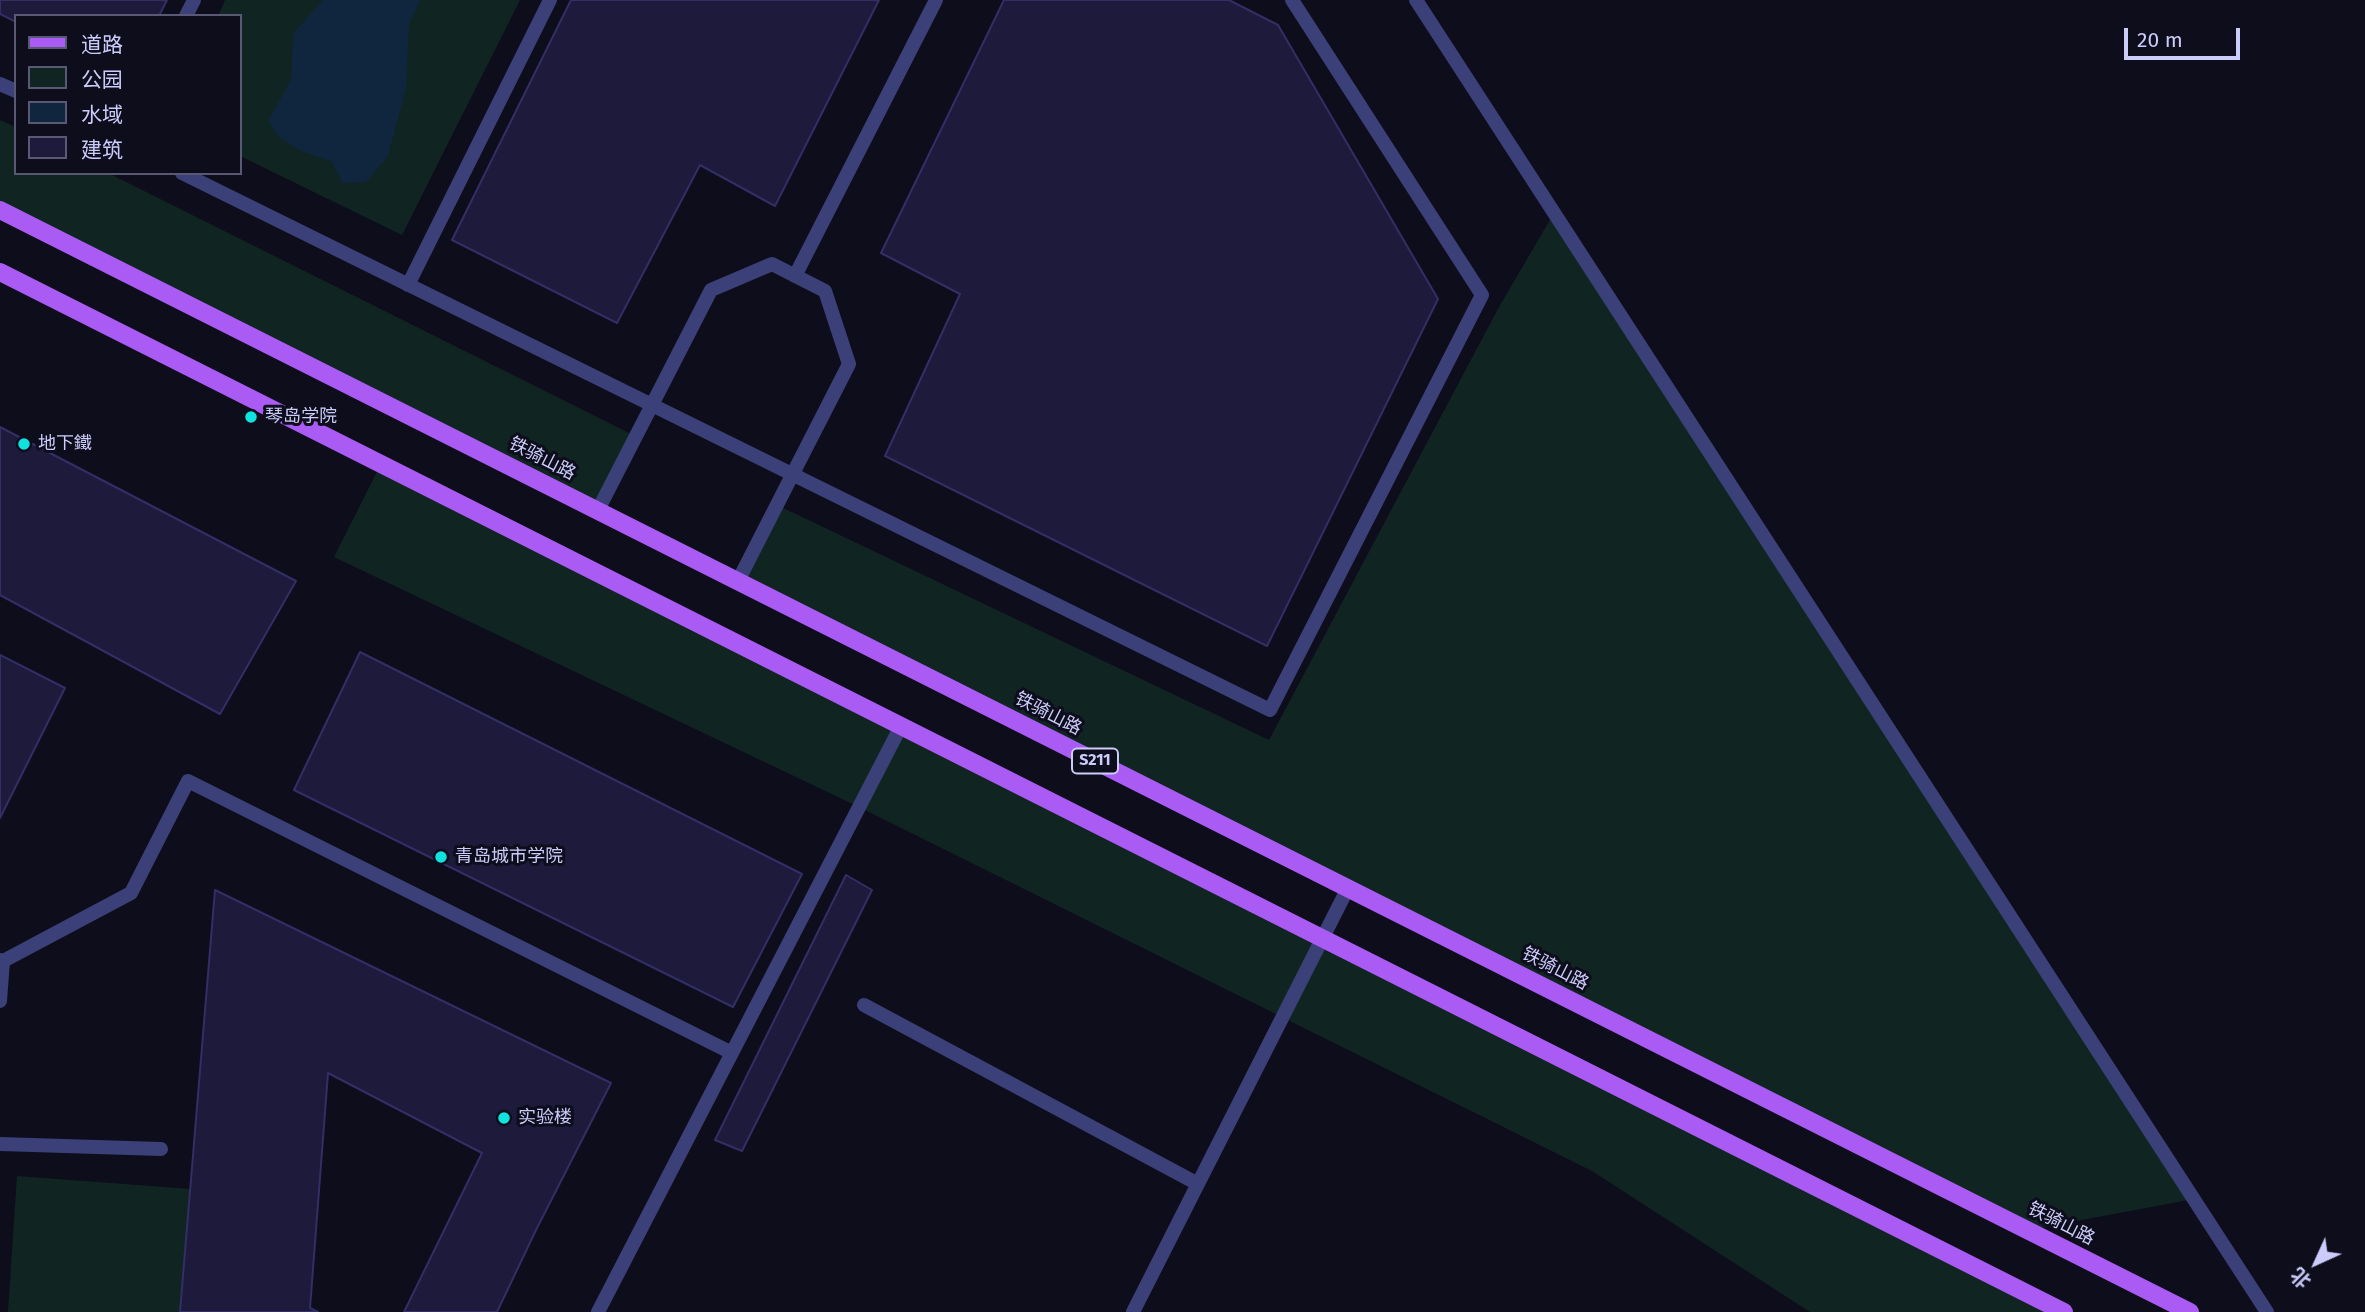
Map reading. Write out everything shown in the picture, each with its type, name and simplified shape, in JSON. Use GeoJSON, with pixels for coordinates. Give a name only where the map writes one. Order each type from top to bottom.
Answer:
{"type":"FeatureCollection","features":[{"type":"Feature","properties":{"kind":"main road","name":"铁骑山路"},"geometry":{"type":"LineString","coordinates":[[0,209],[2190,1312]]}},
{"type":"Feature","properties":{"kind":"main road"},"geometry":{"type":"LineString","coordinates":[[0,272],[2064,1312]]}},
{"type":"Feature","properties":{"kind":"street"},"geometry":{"type":"LineString","coordinates":[[408,285],[550,0]]}},
{"type":"Feature","properties":{"kind":"street"},"geometry":{"type":"LineString","coordinates":[[795,276],[936,0]]}},
{"type":"Feature","properties":{"kind":"street"},"geometry":{"type":"LineString","coordinates":[[186,175],[1270,710],[1482,295],[1293,0]]}},
{"type":"Feature","properties":{"kind":"street"},"geometry":{"type":"LineString","coordinates":[[1416,0],[2267,1312]]}},
{"type":"Feature","properties":{"kind":"street"},"geometry":{"type":"LineString","coordinates":[[598,510],[711,290],[772,264],[825,291],[849,364],[738,582]]}},
{"type":"Feature","properties":{"kind":"street"},"geometry":{"type":"LineString","coordinates":[[598,1312],[901,726]]}},
{"type":"Feature","properties":{"kind":"street"},"geometry":{"type":"LineString","coordinates":[[0,1001],[1,960],[131,893],[188,781],[732,1053]]}},
{"type":"Feature","properties":{"kind":"street"},"geometry":{"type":"LineString","coordinates":[[1133,1312],[1348,888]]}},
{"type":"Feature","properties":{"kind":"street"},"geometry":{"type":"LineString","coordinates":[[864,1005],[1198,1184]]}},
{"type":"Feature","properties":{"kind":"street"},"geometry":{"type":"LineString","coordinates":[[0,1144],[161,1149]]}},
{"type":"Feature","properties":{"kind":"green space"},"geometry":{"type":"Polygon","coordinates":[[[225,0],[520,0],[402,235],[242,157],[242,14],[219,14],[225,0]]]}},
{"type":"Feature","properties":{"kind":"green space"},"geometry":{"type":"Polygon","coordinates":[[[0,120],[14,126],[14,175],[112,175],[635,436],[598,510],[0,210],[0,120]]]}},
{"type":"Feature","properties":{"kind":"green space"},"geometry":{"type":"Polygon","coordinates":[[[1554,213],[2194,1199],[2028,1230],[738,581],[777,505],[1269,740],[1499,307],[1554,213]]]}},
{"type":"Feature","properties":{"kind":"green space"},"geometry":{"type":"Polygon","coordinates":[[[381,464],[2064,1312],[1810,1312],[1592,1171],[859,807],[334,557],[381,464]]]}},
{"type":"Feature","properties":{"kind":"green space"},"geometry":{"type":"Polygon","coordinates":[[[17,1176],[190,1189],[180,1312],[8,1312],[17,1176]]]}},
{"type":"Feature","properties":{"kind":"water"},"geometry":{"type":"Polygon","coordinates":[[[323,0],[420,0],[409,25],[406,88],[388,156],[366,182],[343,183],[331,161],[303,152],[279,137],[268,121],[291,80],[293,34],[323,0]]]}},
{"type":"Feature","properties":{"kind":"building"},"geometry":{"type":"Polygon","coordinates":[[[0,0],[167,0],[160,14],[14,14],[14,21],[0,14],[0,0]]]}},
{"type":"Feature","properties":{"kind":"building"},"geometry":{"type":"Polygon","coordinates":[[[571,0],[879,0],[775,206],[700,165],[617,323],[452,240],[571,0]]]}},
{"type":"Feature","properties":{"kind":"building"},"geometry":{"type":"Polygon","coordinates":[[[1004,0],[1229,0],[1278,25],[1438,299],[1267,646],[885,456],[960,294],[881,253],[1004,0]]]}},
{"type":"Feature","properties":{"kind":"building"},"geometry":{"type":"Polygon","coordinates":[[[0,427],[296,581],[220,714],[0,595],[0,427]]]}},
{"type":"Feature","properties":{"kind":"building"},"geometry":{"type":"Polygon","coordinates":[[[360,652],[802,874],[733,1007],[294,790],[360,652]]]}},
{"type":"Feature","properties":{"kind":"building"},"geometry":{"type":"Polygon","coordinates":[[[0,655],[65,688],[0,818],[0,655]]]}},
{"type":"Feature","properties":{"kind":"building"},"geometry":{"type":"Polygon","coordinates":[[[846,875],[872,890],[742,1151],[715,1140],[846,875]]]}},
{"type":"Feature","properties":{"kind":"building","name":"实验楼"},"geometry":{"type":"Polygon","coordinates":[[[215,890],[611,1083],[497,1312],[404,1312],[482,1153],[328,1073],[310,1308],[318,1312],[180,1312],[215,890]]]}},
{"type":"Feature","properties":{"kind":"place","name":"琴岛学院"},"geometry":{"type":"Point","coordinates":[251,417]}},
{"type":"Feature","properties":{"kind":"place","name":"地下鐵"},"geometry":{"type":"Point","coordinates":[24,444]}},
{"type":"Feature","properties":{"kind":"place","name":"青岛城市学院"},"geometry":{"type":"Point","coordinates":[441,857]}},
{"type":"Feature","properties":{"kind":"place","name":"实验楼"},"geometry":{"type":"Point","coordinates":[504,1118]}}]}
